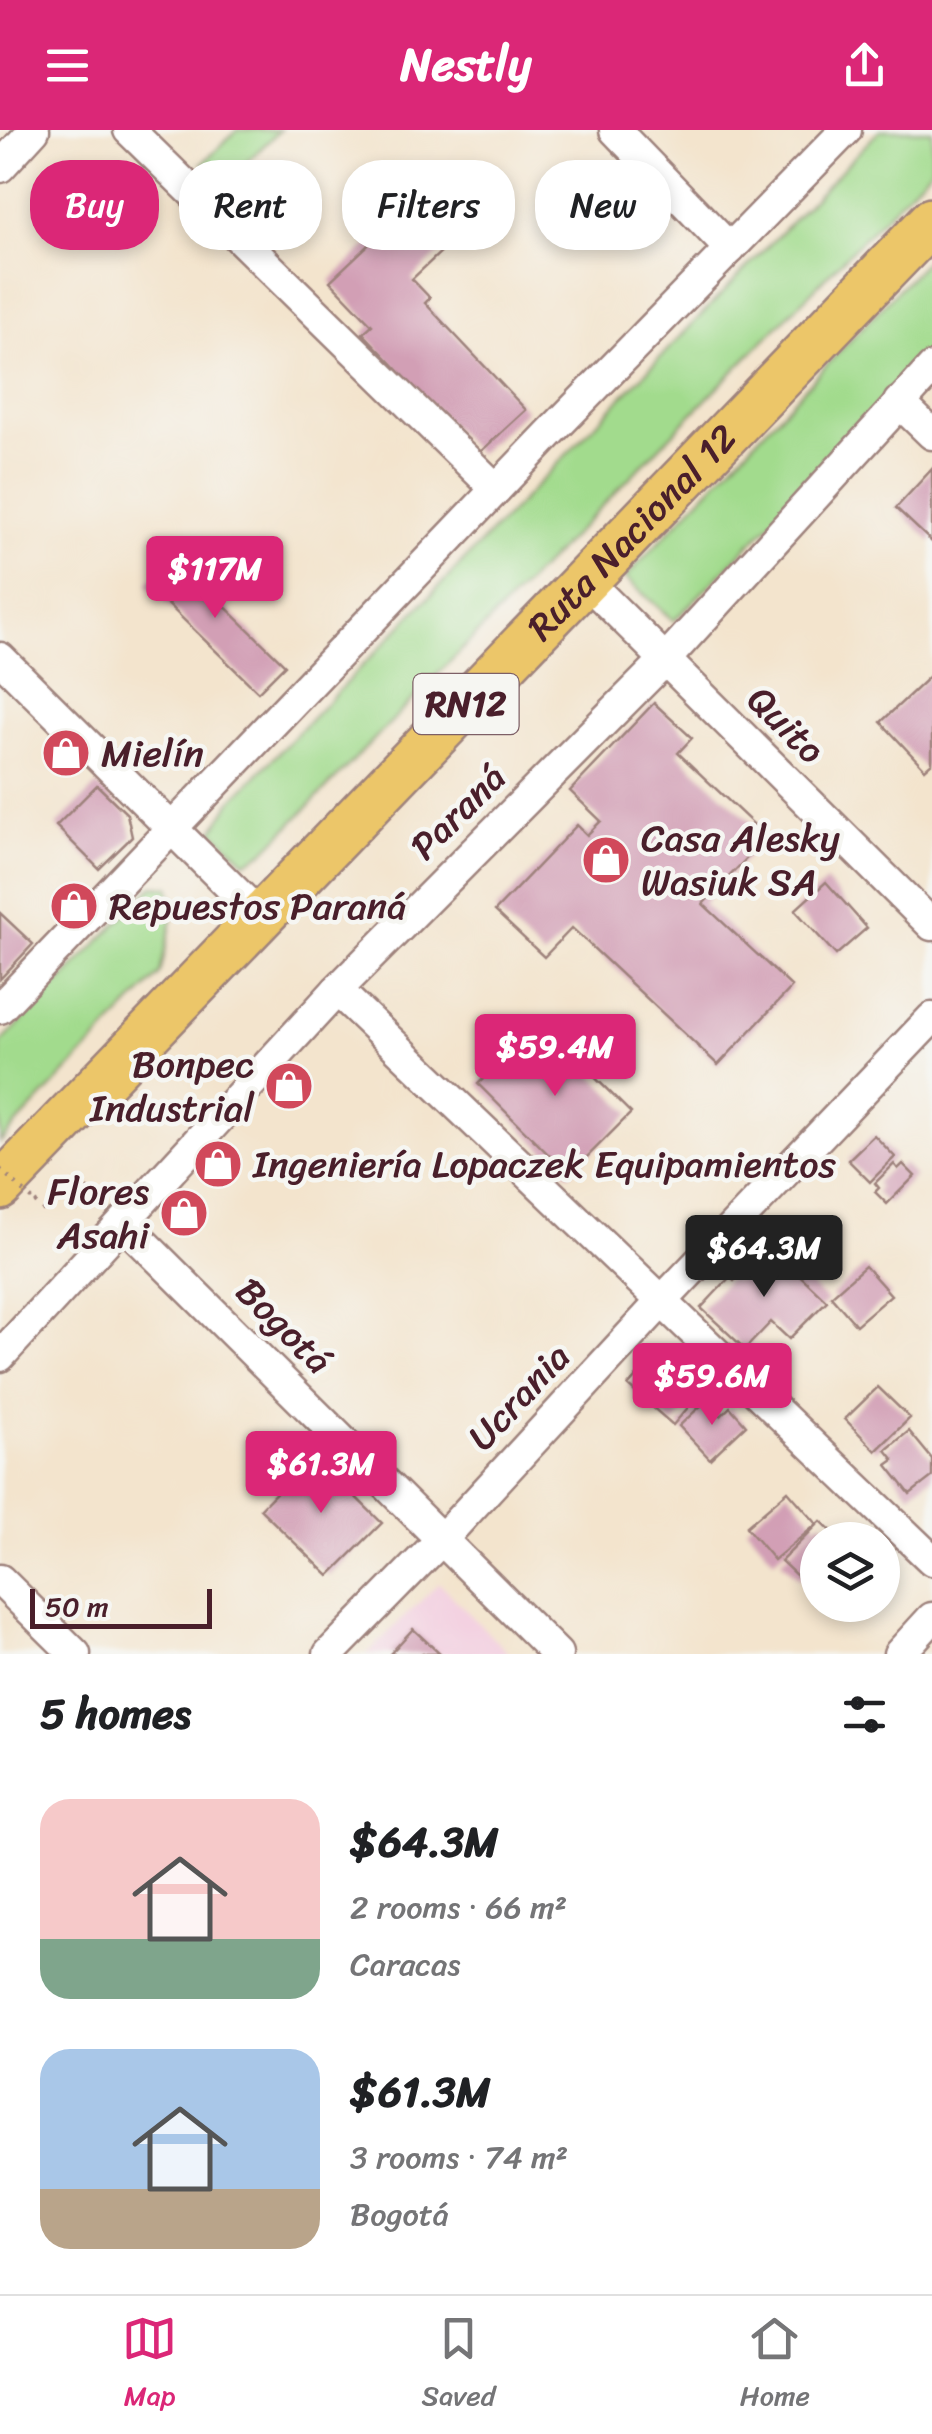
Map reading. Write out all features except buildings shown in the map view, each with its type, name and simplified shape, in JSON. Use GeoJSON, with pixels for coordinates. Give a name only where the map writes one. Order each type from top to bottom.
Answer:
{"type":"FeatureCollection","features":[{"type":"Feature","properties":{"kind":"highway","name":"Ruta Nacional 12"},"geometry":{"type":"LineString","coordinates":[[17,1195],[260,916],[932,222]]}},
{"type":"Feature","properties":{"kind":"street"},"geometry":{"type":"LineString","coordinates":[[0,167],[34,130]]}},
{"type":"Feature","properties":{"kind":"street"},"geometry":{"type":"LineString","coordinates":[[129,130],[496,489]]}},
{"type":"Feature","properties":{"kind":"street"},"geometry":{"type":"LineString","coordinates":[[614,130],[730,249]]}},
{"type":"Feature","properties":{"kind":"street"},"geometry":{"type":"LineString","coordinates":[[0,1008],[846,130]]}},
{"type":"Feature","properties":{"kind":"street","name":"Paraná"},"geometry":{"type":"LineString","coordinates":[[0,1356],[337,990],[664,661],[932,368]]}},
{"type":"Feature","properties":{"kind":"street"},"geometry":{"type":"LineString","coordinates":[[899,402],[932,434]]}},
{"type":"Feature","properties":{"kind":"street","name":"Quito"},"geometry":{"type":"LineString","coordinates":[[586,580],[932,926]]}},
{"type":"Feature","properties":{"kind":"street"},"geometry":{"type":"LineString","coordinates":[[0,658],[260,916]]}},
{"type":"Feature","properties":{"kind":"street"},"geometry":{"type":"LineString","coordinates":[[337,990],[932,1560]]}},
{"type":"Feature","properties":{"kind":"street","name":"Ucrania"},"geometry":{"type":"LineString","coordinates":[[329,1654],[932,1018]]}},
{"type":"Feature","properties":{"kind":"street","name":"Bogotá"},"geometry":{"type":"LineString","coordinates":[[124,1224],[557,1654]]}},
{"type":"Feature","properties":{"kind":"street"},"geometry":{"type":"LineString","coordinates":[[0,1580],[75,1654]]}},
{"type":"Feature","properties":{"kind":"street"},"geometry":{"type":"LineString","coordinates":[[899,1654],[932,1618]]}},
{"type":"Feature","properties":{"kind":"path"},"geometry":{"type":"LineString","coordinates":[[0,1170],[17,1195],[45,1212],[77,1180],[124,1224]]}},
{"type":"Feature","properties":{"kind":"shaded area"},"geometry":{"type":"Polygon","coordinates":[[[439,1583],[509,1654],[367,1654],[439,1583]]]}},
{"type":"Feature","properties":{"kind":"green space"},"geometry":{"type":"Polygon","coordinates":[[[237,130],[280,130],[249,160],[206,160],[237,130]]]}},
{"type":"Feature","properties":{"kind":"green space"},"geometry":{"type":"Polygon","coordinates":[[[880,130],[932,130],[932,168],[264,852],[246,862],[213,831],[230,803],[880,130]]]}},
{"type":"Feature","properties":{"kind":"green space"},"geometry":{"type":"Polygon","coordinates":[[[932,254],[932,360],[674,621],[625,578],[932,254]]]}},
{"type":"Feature","properties":{"kind":"green space"},"geometry":{"type":"Polygon","coordinates":[[[153,886],[169,887],[175,907],[160,974],[0,1142],[0,1044],[153,886]]]}},
{"type":"Feature","properties":{"kind":"place","name":"Mielín"},"geometry":{"type":"Point","coordinates":[66,753]}},
{"type":"Feature","properties":{"kind":"place","name":"Casa Alesky Wasiuk SA"},"geometry":{"type":"Point","coordinates":[606,860]}},
{"type":"Feature","properties":{"kind":"place","name":"Repuestos Paraná"},"geometry":{"type":"Point","coordinates":[74,906]}},
{"type":"Feature","properties":{"kind":"place","name":"Bonpec Industrial"},"geometry":{"type":"Point","coordinates":[289,1086]}},
{"type":"Feature","properties":{"kind":"place","name":"Ingeniería Lopaczek Equipamientos"},"geometry":{"type":"Point","coordinates":[218,1164]}},
{"type":"Feature","properties":{"kind":"place","name":"Flores Asahi"},"geometry":{"type":"Point","coordinates":[184,1213]}}]}
